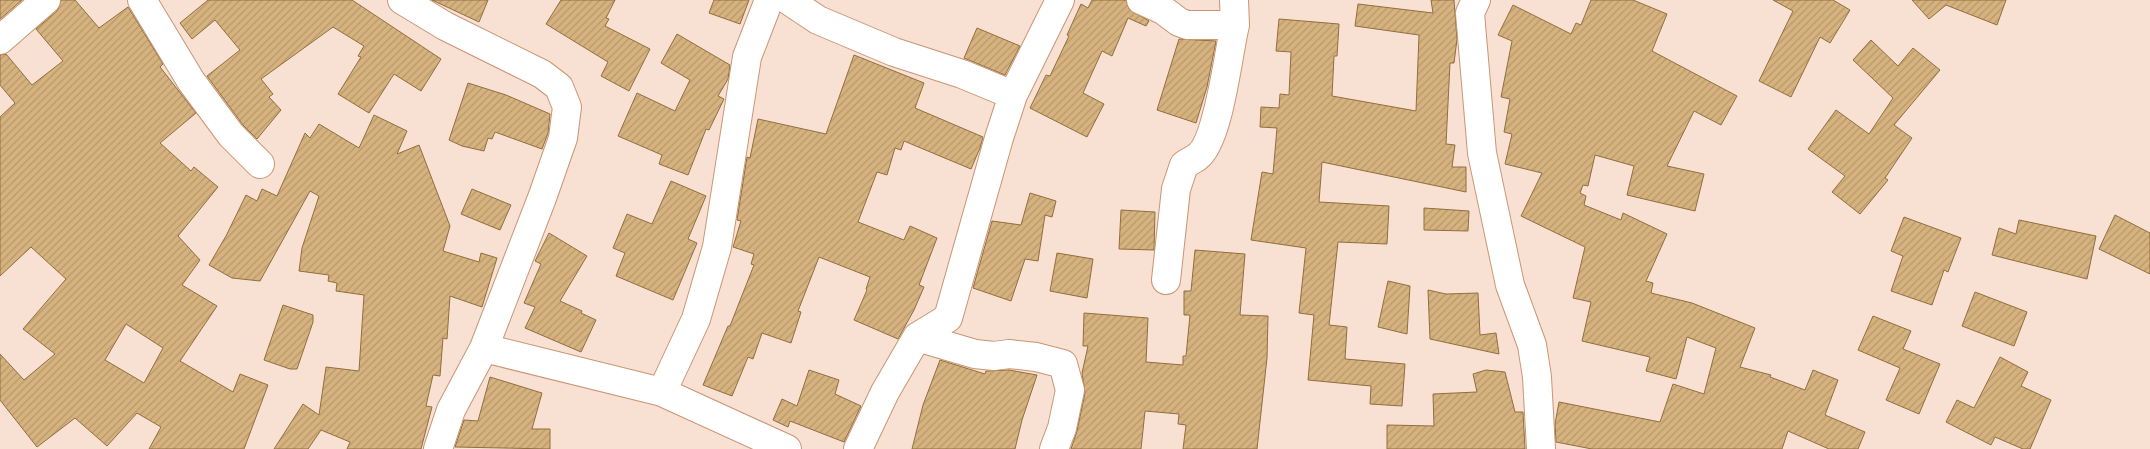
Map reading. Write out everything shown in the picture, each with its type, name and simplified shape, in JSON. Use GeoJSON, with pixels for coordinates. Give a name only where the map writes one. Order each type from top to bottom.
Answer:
{"type":"FeatureCollection","features":[{"type":"Feature","properties":{"kind":"street"},"geometry":{"type":"LineString","coordinates":[[0,40],[46,0]]}},
{"type":"Feature","properties":{"kind":"street"},"geometry":{"type":"LineString","coordinates":[[142,0],[191,81],[231,135],[260,164]]}},
{"type":"Feature","properties":{"kind":"street"},"geometry":{"type":"LineString","coordinates":[[402,0],[444,26],[542,74],[559,87],[567,107],[562,138],[542,198],[484,348],[451,410],[438,449]]}},
{"type":"Feature","properties":{"kind":"street"},"geometry":{"type":"LineString","coordinates":[[662,392],[696,319],[717,247],[747,57],[769,0]]}},
{"type":"Feature","properties":{"kind":"street"},"geometry":{"type":"LineString","coordinates":[[788,0],[818,20],[885,49],[962,74],[1013,95]]}},
{"type":"Feature","properties":{"kind":"street"},"geometry":{"type":"LineString","coordinates":[[858,449],[884,392],[918,337],[948,318],[1013,95],[1060,0]]}},
{"type":"Feature","properties":{"kind":"street"},"geometry":{"type":"LineString","coordinates":[[1141,0],[1163,10],[1179,22],[1187,25],[1235,13],[1222,101],[1207,144],[1198,157],[1184,165],[1176,189],[1166,280]]}},
{"type":"Feature","properties":{"kind":"street"},"geometry":{"type":"LineString","coordinates":[[1476,0],[1470,13],[1482,153],[1510,285],[1532,345],[1537,377],[1541,449]]}},
{"type":"Feature","properties":{"kind":"street"},"geometry":{"type":"LineString","coordinates":[[918,337],[975,354],[994,356],[1009,354],[1036,357],[1062,364],[1070,390],[1062,428],[1054,449]]}},
{"type":"Feature","properties":{"kind":"street"},"geometry":{"type":"LineString","coordinates":[[484,348],[662,392],[787,449]]}},
{"type":"Feature","properties":{"kind":"building"},"geometry":{"type":"Polygon","coordinates":[[[0,0],[22,0],[0,19],[0,0]]]}},
{"type":"Feature","properties":{"kind":"building"},"geometry":{"type":"Polygon","coordinates":[[[61,0],[75,0],[99,28],[128,7],[163,64],[160,67],[196,113],[160,143],[191,171],[194,167],[218,187],[178,236],[200,260],[182,285],[217,306],[180,361],[233,392],[240,374],[268,385],[244,449],[149,449],[161,427],[137,413],[107,446],[75,418],[37,447],[0,400],[0,354],[24,380],[55,354],[23,329],[66,279],[31,247],[0,276],[0,117],[15,103],[0,85],[0,55],[6,54],[32,85],[63,61],[36,29],[57,11],[61,0]],[[126,324],[105,360],[144,383],[163,348],[126,324]]]}},
{"type":"Feature","properties":{"kind":"building"},"geometry":{"type":"Polygon","coordinates":[[[208,0],[352,0],[441,59],[421,91],[394,74],[369,113],[338,94],[361,57],[358,56],[364,46],[333,27],[261,79],[273,94],[269,97],[281,110],[257,139],[243,125],[207,76],[240,50],[215,20],[192,39],[180,23],[208,0]]]}},
{"type":"Feature","properties":{"kind":"building"},"geometry":{"type":"Polygon","coordinates":[[[432,0],[488,0],[479,22],[432,0]]]}},
{"type":"Feature","properties":{"kind":"building"},"geometry":{"type":"Polygon","coordinates":[[[561,0],[615,0],[606,18],[609,19],[605,26],[650,49],[629,91],[601,76],[608,62],[546,24],[561,0]]]}},
{"type":"Feature","properties":{"kind":"building"},"geometry":{"type":"Polygon","coordinates":[[[714,0],[749,0],[740,24],[709,13],[714,0]]]}},
{"type":"Feature","properties":{"kind":"building"},"geometry":{"type":"Polygon","coordinates":[[[1092,0],[1126,0],[1129,9],[1149,21],[1146,26],[1128,18],[1112,56],[1102,51],[1083,93],[1104,104],[1087,137],[1030,108],[1046,75],[1050,76],[1069,36],[1067,35],[1081,4],[1088,8],[1092,0]]]}},
{"type":"Feature","properties":{"kind":"building"},"geometry":{"type":"Polygon","coordinates":[[[1431,0],[1454,0],[1457,39],[1454,63],[1450,63],[1446,144],[1455,145],[1452,167],[1466,167],[1466,192],[1322,162],[1319,202],[1389,206],[1387,244],[1338,242],[1329,325],[1347,327],[1345,359],[1405,364],[1402,406],[1370,404],[1371,386],[1308,380],[1314,315],[1299,313],[1306,248],[1251,240],[1262,172],[1273,174],[1277,128],[1260,127],[1261,107],[1279,108],[1280,94],[1289,95],[1291,52],[1276,51],[1279,19],[1339,24],[1337,56],[1334,56],[1332,96],[1416,111],[1419,35],[1355,26],[1358,4],[1433,13],[1431,0]]]}},
{"type":"Feature","properties":{"kind":"building"},"geometry":{"type":"Polygon","coordinates":[[[1591,0],[1633,0],[1667,14],[1652,51],[1737,96],[1721,125],[1694,111],[1667,166],[1704,174],[1695,211],[1627,195],[1634,166],[1595,155],[1588,186],[1583,185],[1580,193],[1586,196],[1584,205],[1621,220],[1623,213],[1667,234],[1646,281],[1653,283],[1651,293],[1692,303],[1755,328],[1740,367],[1771,375],[1770,377],[1805,390],[1813,370],[1838,380],[1825,415],[1865,432],[1858,449],[1829,449],[1788,431],[1782,449],[1592,449],[1556,442],[1555,424],[1559,402],[1660,422],[1673,384],[1704,394],[1716,348],[1687,337],[1676,379],[1646,371],[1650,357],[1582,341],[1591,302],[1573,298],[1585,247],[1521,216],[1542,173],[1505,164],[1512,134],[1504,132],[1510,99],[1501,97],[1512,41],[1498,35],[1513,5],[1571,34],[1576,23],[1581,25],[1591,0]]]}},
{"type":"Feature","properties":{"kind":"building"},"geometry":{"type":"Polygon","coordinates":[[[1773,0],[1833,0],[1850,10],[1830,43],[1820,37],[1791,97],[1759,81],[1793,11],[1773,0]]]}},
{"type":"Feature","properties":{"kind":"building"},"geometry":{"type":"Polygon","coordinates":[[[1912,0],[2006,0],[1997,25],[1946,5],[1929,19],[1912,0]]]}},
{"type":"Feature","properties":{"kind":"building"},"geometry":{"type":"Polygon","coordinates":[[[977,28],[1020,46],[1005,75],[964,58],[977,28]]]}},
{"type":"Feature","properties":{"kind":"building"},"geometry":{"type":"Polygon","coordinates":[[[677,34],[730,65],[728,79],[718,96],[724,99],[709,130],[706,129],[688,175],[659,164],[662,155],[618,136],[637,93],[675,111],[690,80],[661,63],[677,34]]]}},
{"type":"Feature","properties":{"kind":"building"},"geometry":{"type":"Polygon","coordinates":[[[1179,39],[1216,41],[1207,87],[1196,123],[1157,110],[1179,39]]]}},
{"type":"Feature","properties":{"kind":"building"},"geometry":{"type":"Polygon","coordinates":[[[1871,40],[1898,66],[1913,48],[1940,70],[1894,125],[1912,138],[1885,178],[1888,180],[1860,214],[1832,192],[1845,176],[1808,149],[1836,110],[1869,134],[1893,98],[1853,60],[1871,40]]]}},
{"type":"Feature","properties":{"kind":"building"},"geometry":{"type":"Polygon","coordinates":[[[854,55],[924,83],[915,108],[983,137],[971,169],[904,141],[901,150],[895,148],[887,175],[877,172],[858,222],[904,240],[910,226],[937,238],[919,285],[924,287],[914,310],[898,339],[854,320],[867,290],[870,277],[819,257],[798,311],[801,312],[791,343],[762,333],[753,359],[748,357],[732,396],[703,385],[728,326],[730,326],[754,265],[751,264],[754,254],[733,247],[741,221],[737,220],[747,157],[750,158],[758,119],[826,134],[854,55]]]}},
{"type":"Feature","properties":{"kind":"building"},"geometry":{"type":"Polygon","coordinates":[[[468,83],[506,95],[550,114],[548,133],[542,149],[495,132],[492,139],[488,138],[484,151],[462,146],[449,140],[468,83]]]}},
{"type":"Feature","properties":{"kind":"building"},"geometry":{"type":"Polygon","coordinates":[[[374,115],[407,131],[397,154],[419,145],[450,226],[443,251],[479,262],[481,253],[497,258],[482,307],[450,296],[447,339],[443,338],[440,376],[433,375],[426,406],[432,407],[421,449],[347,449],[350,442],[321,430],[308,449],[274,449],[303,404],[319,415],[326,367],[359,371],[364,295],[336,291],[337,283],[328,281],[329,275],[299,271],[302,248],[319,196],[310,191],[260,281],[232,278],[209,265],[246,195],[257,201],[262,189],[277,196],[305,133],[310,138],[319,124],[359,148],[374,115]]]}},
{"type":"Feature","properties":{"kind":"building"},"geometry":{"type":"Polygon","coordinates":[[[671,181],[706,196],[688,239],[697,243],[673,300],[616,276],[625,253],[613,248],[627,214],[652,224],[671,181]]]}},
{"type":"Feature","properties":{"kind":"building"},"geometry":{"type":"Polygon","coordinates":[[[472,189],[511,205],[500,230],[461,214],[472,189]]]}},
{"type":"Feature","properties":{"kind":"building"},"geometry":{"type":"Polygon","coordinates":[[[1030,193],[1056,201],[1052,217],[1045,215],[1038,261],[1025,259],[1011,301],[973,288],[992,221],[1021,225],[1030,193]]]}},
{"type":"Feature","properties":{"kind":"building"},"geometry":{"type":"Polygon","coordinates":[[[1424,208],[1469,211],[1468,231],[1424,230],[1424,208]]]}},
{"type":"Feature","properties":{"kind":"building"},"geometry":{"type":"Polygon","coordinates":[[[1121,210],[1155,212],[1154,250],[1119,249],[1121,210]]]}},
{"type":"Feature","properties":{"kind":"building"},"geometry":{"type":"Polygon","coordinates":[[[2115,215],[2150,233],[2150,274],[2099,249],[2115,215]]]}},
{"type":"Feature","properties":{"kind":"building"},"geometry":{"type":"Polygon","coordinates":[[[1904,217],[1961,238],[1948,272],[1944,270],[1932,305],[1891,291],[1903,256],[1891,251],[1904,217]]]}},
{"type":"Feature","properties":{"kind":"building"},"geometry":{"type":"Polygon","coordinates":[[[2019,220],[2096,236],[2087,279],[1992,255],[1999,228],[2016,234],[2019,220]]]}},
{"type":"Feature","properties":{"kind":"building"},"geometry":{"type":"Polygon","coordinates":[[[549,233],[587,256],[560,301],[596,320],[581,352],[525,328],[535,307],[524,303],[541,264],[535,261],[549,233]]]}},
{"type":"Feature","properties":{"kind":"building"},"geometry":{"type":"Polygon","coordinates":[[[1195,250],[1245,254],[1240,315],[1268,316],[1267,358],[1257,449],[1183,449],[1186,425],[1178,424],[1179,414],[1145,411],[1141,449],[1071,449],[1085,393],[1082,373],[1088,346],[1083,346],[1084,313],[1148,318],[1146,362],[1183,365],[1183,356],[1186,356],[1190,315],[1184,315],[1184,291],[1191,291],[1195,250]]]}},
{"type":"Feature","properties":{"kind":"building"},"geometry":{"type":"Polygon","coordinates":[[[1057,253],[1093,259],[1087,298],[1050,291],[1057,253]]]}},
{"type":"Feature","properties":{"kind":"building"},"geometry":{"type":"Polygon","coordinates":[[[1388,281],[1410,286],[1407,334],[1378,327],[1388,281]]]}},
{"type":"Feature","properties":{"kind":"building"},"geometry":{"type":"Polygon","coordinates":[[[1428,290],[1446,294],[1478,293],[1480,335],[1496,333],[1499,354],[1430,339],[1428,290]]]}},
{"type":"Feature","properties":{"kind":"building"},"geometry":{"type":"Polygon","coordinates":[[[1975,292],[2027,312],[2014,346],[1962,326],[1975,292]]]}},
{"type":"Feature","properties":{"kind":"building"},"geometry":{"type":"Polygon","coordinates":[[[283,305],[313,315],[313,322],[297,369],[290,369],[264,360],[283,305]]]}},
{"type":"Feature","properties":{"kind":"building"},"geometry":{"type":"Polygon","coordinates":[[[1873,316],[1911,331],[1903,349],[1940,364],[1919,414],[1886,400],[1900,368],[1858,350],[1873,316]]]}},
{"type":"Feature","properties":{"kind":"building"},"geometry":{"type":"Polygon","coordinates":[[[2000,357],[2028,372],[2021,386],[2051,400],[2030,449],[2023,449],[1995,437],[1991,445],[1946,422],[1957,400],[1974,408],[2000,357]]]}},
{"type":"Feature","properties":{"kind":"building"},"geometry":{"type":"Polygon","coordinates":[[[940,360],[985,374],[986,371],[1009,370],[1037,375],[1022,420],[1015,449],[912,449],[923,405],[940,360]]]}},
{"type":"Feature","properties":{"kind":"building"},"geometry":{"type":"Polygon","coordinates":[[[809,370],[839,380],[835,394],[861,406],[844,442],[790,421],[788,427],[773,420],[782,399],[797,406],[809,370]]]}},
{"type":"Feature","properties":{"kind":"building"},"geometry":{"type":"Polygon","coordinates":[[[1486,370],[1505,372],[1515,412],[1523,412],[1525,449],[1387,449],[1387,425],[1434,426],[1433,394],[1477,392],[1473,374],[1486,370]]]}},
{"type":"Feature","properties":{"kind":"building"},"geometry":{"type":"Polygon","coordinates":[[[490,377],[542,393],[532,429],[550,429],[550,449],[455,447],[464,420],[478,421],[490,377]]]}}]}
